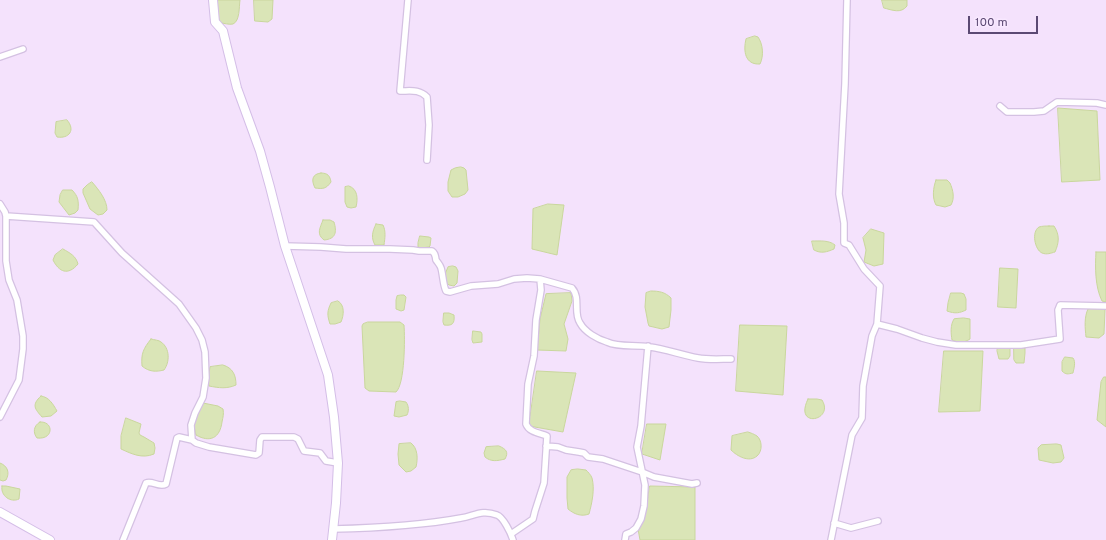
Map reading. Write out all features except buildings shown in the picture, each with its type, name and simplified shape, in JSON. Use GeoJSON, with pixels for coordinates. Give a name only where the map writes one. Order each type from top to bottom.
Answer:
{"type":"FeatureCollection","features":[{"type":"Feature","properties":{"kind":"street"},"geometry":{"type":"LineString","coordinates":[[213,0],[216,22],[223,31],[237,88],[260,151],[285,246],[328,375],[334,417],[338,463],[332,540]]}},
{"type":"Feature","properties":{"kind":"street"},"geometry":{"type":"LineString","coordinates":[[408,0],[400,91],[415,91],[422,93],[427,97],[429,125],[427,160]]}},
{"type":"Feature","properties":{"kind":"street"},"geometry":{"type":"LineString","coordinates":[[831,540],[852,436],[862,418],[863,386],[872,336],[877,324],[880,286],[864,269],[849,245],[844,242],[844,223],[839,194],[845,84],[847,0]]}},
{"type":"Feature","properties":{"kind":"street"},"geometry":{"type":"LineString","coordinates":[[0,58],[22,49]]}},
{"type":"Feature","properties":{"kind":"street"},"geometry":{"type":"LineString","coordinates":[[1000,106],[1007,112],[1034,112],[1044,111],[1057,102],[1097,103],[1106,105]]}},
{"type":"Feature","properties":{"kind":"street"},"geometry":{"type":"LineString","coordinates":[[0,204],[6,216],[6,261],[9,280],[17,300],[23,336],[19,380],[0,417]]}},
{"type":"Feature","properties":{"kind":"street"},"geometry":{"type":"LineString","coordinates":[[6,216],[94,222],[122,253],[179,304],[196,328],[202,340],[205,352],[206,378],[203,397],[194,413],[192,440]]}},
{"type":"Feature","properties":{"kind":"street"},"geometry":{"type":"LineString","coordinates":[[285,246],[432,251],[441,267],[444,288],[446,291],[450,292],[471,286],[498,284],[514,279],[540,279],[572,288],[577,300],[577,316],[579,323],[589,333],[607,343],[648,346],[699,358],[731,359]]}},
{"type":"Feature","properties":{"kind":"street"},"geometry":{"type":"LineString","coordinates":[[511,534],[533,519],[544,483],[547,436],[530,430],[526,424],[528,384],[534,356],[536,320],[541,290],[540,279]]}},
{"type":"Feature","properties":{"kind":"street"},"geometry":{"type":"LineString","coordinates":[[877,324],[937,342],[956,345],[1021,345],[1060,339],[1058,310],[1060,305],[1106,306]]}},
{"type":"Feature","properties":{"kind":"street"},"geometry":{"type":"LineString","coordinates":[[625,540],[626,534],[636,528],[641,519],[644,506],[645,485],[638,447],[648,346]]}},
{"type":"Feature","properties":{"kind":"street"},"geometry":{"type":"LineString","coordinates":[[123,540],[146,483],[150,482],[162,486],[166,484],[177,438],[179,437],[192,440],[196,443],[209,447],[256,455],[258,453],[260,440],[262,437],[294,437],[298,439],[304,451],[320,453],[326,461],[338,463]]}},
{"type":"Feature","properties":{"kind":"street"},"geometry":{"type":"LineString","coordinates":[[546,446],[558,446],[584,453],[588,457],[603,459],[642,472],[654,478],[692,484],[697,483]]}},
{"type":"Feature","properties":{"kind":"street"},"geometry":{"type":"LineString","coordinates":[[0,512],[50,540]]}},
{"type":"Feature","properties":{"kind":"street"},"geometry":{"type":"LineString","coordinates":[[333,529],[435,523],[478,513],[498,515],[511,534],[513,540]]}},
{"type":"Feature","properties":{"kind":"street"},"geometry":{"type":"LineString","coordinates":[[834,523],[851,528],[878,521]]}},
{"type":"Feature","properties":{"kind":"shaded area"},"geometry":{"type":"Polygon","coordinates":[[[217,0],[240,0],[238,17],[233,24],[220,23],[218,20],[217,0]]]}},
{"type":"Feature","properties":{"kind":"shaded area"},"geometry":{"type":"Polygon","coordinates":[[[254,0],[273,0],[272,19],[268,22],[255,21],[254,0]]]}},
{"type":"Feature","properties":{"kind":"shaded area"},"geometry":{"type":"Polygon","coordinates":[[[882,0],[907,0],[907,6],[899,11],[890,10],[884,8],[882,0]]]}},
{"type":"Feature","properties":{"kind":"shaded area"},"geometry":{"type":"Polygon","coordinates":[[[755,36],[760,40],[762,47],[760,64],[755,64],[748,60],[745,52],[746,39],[755,36]]]}},
{"type":"Feature","properties":{"kind":"shaded area"},"geometry":{"type":"Polygon","coordinates":[[[1058,108],[1097,111],[1100,180],[1062,182],[1058,108]]]}},
{"type":"Feature","properties":{"kind":"shaded area"},"geometry":{"type":"Polygon","coordinates":[[[67,120],[71,127],[70,133],[65,137],[57,137],[55,133],[56,122],[67,120]]]}},
{"type":"Feature","properties":{"kind":"shaded area"},"geometry":{"type":"Polygon","coordinates":[[[461,167],[466,170],[468,190],[465,194],[458,197],[452,197],[448,191],[448,182],[451,170],[461,167]]]}},
{"type":"Feature","properties":{"kind":"shaded area"},"geometry":{"type":"Polygon","coordinates":[[[321,173],[328,175],[331,182],[324,188],[315,188],[313,178],[321,173]]]}},
{"type":"Feature","properties":{"kind":"shaded area"},"geometry":{"type":"Polygon","coordinates":[[[936,180],[947,180],[950,183],[953,194],[951,205],[945,207],[936,205],[933,193],[936,180]]]}},
{"type":"Feature","properties":{"kind":"shaded area"},"geometry":{"type":"Polygon","coordinates":[[[92,182],[106,203],[107,210],[103,214],[98,215],[90,209],[83,193],[83,189],[92,182]]]}},
{"type":"Feature","properties":{"kind":"shaded area"},"geometry":{"type":"Polygon","coordinates":[[[349,186],[354,189],[357,195],[356,207],[347,207],[345,202],[345,187],[349,186]]]}},
{"type":"Feature","properties":{"kind":"shaded area"},"geometry":{"type":"Polygon","coordinates":[[[63,190],[72,190],[76,194],[78,210],[75,213],[69,215],[59,202],[60,195],[63,190]]]}},
{"type":"Feature","properties":{"kind":"shaded area"},"geometry":{"type":"Polygon","coordinates":[[[548,204],[564,205],[557,255],[532,249],[533,209],[548,204]]]}},
{"type":"Feature","properties":{"kind":"shaded area"},"geometry":{"type":"Polygon","coordinates":[[[323,220],[330,220],[334,222],[335,229],[335,234],[333,237],[324,240],[319,233],[323,220]]]}},
{"type":"Feature","properties":{"kind":"shaded area"},"geometry":{"type":"Polygon","coordinates":[[[376,224],[383,225],[384,227],[384,245],[375,245],[373,240],[372,235],[376,224]]]}},
{"type":"Feature","properties":{"kind":"shaded area"},"geometry":{"type":"Polygon","coordinates":[[[1054,226],[1058,236],[1055,252],[1044,254],[1037,248],[1035,233],[1039,227],[1054,226]]]}},
{"type":"Feature","properties":{"kind":"shaded area"},"geometry":{"type":"Polygon","coordinates":[[[871,229],[884,233],[883,264],[874,266],[864,262],[866,250],[863,238],[871,229]]]}},
{"type":"Feature","properties":{"kind":"shaded area"},"geometry":{"type":"Polygon","coordinates":[[[420,236],[431,238],[429,247],[418,247],[420,236]]]}},
{"type":"Feature","properties":{"kind":"shaded area"},"geometry":{"type":"Polygon","coordinates":[[[812,241],[830,242],[835,245],[834,249],[819,252],[814,250],[812,241]]]}},
{"type":"Feature","properties":{"kind":"shaded area"},"geometry":{"type":"Polygon","coordinates":[[[63,249],[70,253],[77,261],[78,264],[71,270],[61,270],[53,260],[55,255],[63,249]]]}},
{"type":"Feature","properties":{"kind":"shaded area"},"geometry":{"type":"Polygon","coordinates":[[[1096,252],[1106,252],[1106,302],[1102,301],[1098,290],[1096,252]]]}},
{"type":"Feature","properties":{"kind":"shaded area"},"geometry":{"type":"Polygon","coordinates":[[[448,267],[456,267],[458,271],[457,283],[454,286],[447,283],[445,274],[448,267]]]}},
{"type":"Feature","properties":{"kind":"shaded area"},"geometry":{"type":"Polygon","coordinates":[[[1000,268],[1018,269],[1016,308],[998,307],[1000,268]]]}},
{"type":"Feature","properties":{"kind":"shaded area"},"geometry":{"type":"Polygon","coordinates":[[[651,291],[662,292],[671,298],[669,327],[662,329],[649,326],[645,307],[646,293],[651,291]]]}},
{"type":"Feature","properties":{"kind":"shaded area"},"geometry":{"type":"Polygon","coordinates":[[[571,293],[572,301],[564,324],[568,339],[566,351],[537,350],[540,319],[546,294],[571,293]]]}},
{"type":"Feature","properties":{"kind":"shaded area"},"geometry":{"type":"Polygon","coordinates":[[[951,293],[964,294],[966,299],[966,310],[957,313],[947,311],[951,293]]]}},
{"type":"Feature","properties":{"kind":"shaded area"},"geometry":{"type":"Polygon","coordinates":[[[401,295],[406,297],[404,310],[401,311],[396,309],[396,300],[397,296],[401,295]]]}},
{"type":"Feature","properties":{"kind":"shaded area"},"geometry":{"type":"Polygon","coordinates":[[[338,301],[343,308],[341,322],[330,324],[328,316],[329,308],[331,303],[338,301]]]}},
{"type":"Feature","properties":{"kind":"shaded area"},"geometry":{"type":"Polygon","coordinates":[[[1099,307],[1105,308],[1104,334],[1099,338],[1086,337],[1085,319],[1088,309],[1099,307]]]}},
{"type":"Feature","properties":{"kind":"shaded area"},"geometry":{"type":"Polygon","coordinates":[[[444,313],[454,315],[452,324],[444,325],[444,313]]]}},
{"type":"Feature","properties":{"kind":"shaded area"},"geometry":{"type":"Polygon","coordinates":[[[954,319],[970,319],[970,339],[956,342],[952,340],[951,327],[953,321],[954,319]]]}},
{"type":"Feature","properties":{"kind":"shaded area"},"geometry":{"type":"Polygon","coordinates":[[[368,322],[400,322],[404,325],[403,371],[399,387],[396,392],[369,391],[365,388],[362,326],[368,322]]]}},
{"type":"Feature","properties":{"kind":"shaded area"},"geometry":{"type":"Polygon","coordinates":[[[740,325],[787,326],[783,395],[736,391],[740,325]]]}},
{"type":"Feature","properties":{"kind":"shaded area"},"geometry":{"type":"Polygon","coordinates":[[[473,331],[481,332],[482,342],[473,343],[473,331]]]}},
{"type":"Feature","properties":{"kind":"shaded area"},"geometry":{"type":"Polygon","coordinates":[[[151,339],[160,341],[166,348],[168,359],[164,370],[153,371],[142,366],[143,352],[151,339]]]}},
{"type":"Feature","properties":{"kind":"shaded area"},"geometry":{"type":"Polygon","coordinates":[[[998,347],[1010,347],[1010,356],[1008,359],[999,359],[997,351],[998,347]]]}},
{"type":"Feature","properties":{"kind":"shaded area"},"geometry":{"type":"Polygon","coordinates":[[[1014,347],[1025,348],[1024,363],[1016,363],[1014,360],[1014,347]]]}},
{"type":"Feature","properties":{"kind":"shaded area"},"geometry":{"type":"Polygon","coordinates":[[[944,351],[983,351],[980,411],[939,412],[944,351]]]}},
{"type":"Feature","properties":{"kind":"shaded area"},"geometry":{"type":"Polygon","coordinates":[[[1065,357],[1073,358],[1074,360],[1073,373],[1067,374],[1062,371],[1062,362],[1065,357]]]}},
{"type":"Feature","properties":{"kind":"shaded area"},"geometry":{"type":"Polygon","coordinates":[[[223,365],[232,370],[236,385],[223,388],[209,386],[208,380],[210,367],[223,365]]]}},
{"type":"Feature","properties":{"kind":"shaded area"},"geometry":{"type":"Polygon","coordinates":[[[537,371],[576,373],[563,432],[529,426],[537,371]]]}},
{"type":"Feature","properties":{"kind":"shaded area"},"geometry":{"type":"Polygon","coordinates":[[[1104,377],[1106,377],[1106,427],[1097,420],[1101,382],[1104,377]]]}},
{"type":"Feature","properties":{"kind":"shaded area"},"geometry":{"type":"Polygon","coordinates":[[[41,396],[49,399],[57,411],[51,416],[42,417],[35,407],[36,402],[41,396]]]}},
{"type":"Feature","properties":{"kind":"shaded area"},"geometry":{"type":"Polygon","coordinates":[[[808,399],[822,400],[825,407],[823,413],[819,417],[814,419],[809,418],[806,415],[805,409],[808,399]]]}},
{"type":"Feature","properties":{"kind":"shaded area"},"geometry":{"type":"Polygon","coordinates":[[[396,402],[406,402],[408,413],[407,415],[399,417],[394,416],[396,402]]]}},
{"type":"Feature","properties":{"kind":"shaded area"},"geometry":{"type":"Polygon","coordinates":[[[203,403],[218,406],[223,409],[221,427],[214,438],[206,439],[196,435],[194,418],[195,414],[203,403]]]}},
{"type":"Feature","properties":{"kind":"shaded area"},"geometry":{"type":"Polygon","coordinates":[[[126,418],[141,424],[139,433],[154,443],[154,454],[141,456],[121,449],[121,436],[126,418]]]}},
{"type":"Feature","properties":{"kind":"shaded area"},"geometry":{"type":"Polygon","coordinates":[[[40,422],[45,422],[48,424],[50,430],[47,436],[37,438],[34,430],[36,425],[40,422]]]}},
{"type":"Feature","properties":{"kind":"shaded area"},"geometry":{"type":"Polygon","coordinates":[[[647,424],[666,424],[660,460],[642,454],[647,424]]]}},
{"type":"Feature","properties":{"kind":"shaded area"},"geometry":{"type":"Polygon","coordinates":[[[748,432],[759,438],[761,446],[759,454],[750,459],[743,458],[731,450],[732,436],[748,432]]]}},
{"type":"Feature","properties":{"kind":"shaded area"},"geometry":{"type":"Polygon","coordinates":[[[411,443],[416,451],[417,464],[411,471],[406,472],[399,465],[399,444],[411,443]]]}},
{"type":"Feature","properties":{"kind":"shaded area"},"geometry":{"type":"Polygon","coordinates":[[[1041,445],[1061,445],[1064,458],[1061,462],[1053,463],[1039,460],[1038,448],[1041,445]]]}},
{"type":"Feature","properties":{"kind":"shaded area"},"geometry":{"type":"Polygon","coordinates":[[[499,446],[506,451],[507,454],[505,459],[494,461],[485,457],[484,453],[486,447],[499,446]]]}},
{"type":"Feature","properties":{"kind":"shaded area"},"geometry":{"type":"Polygon","coordinates":[[[0,463],[5,466],[8,472],[6,480],[3,481],[0,480],[0,463]]]}},
{"type":"Feature","properties":{"kind":"shaded area"},"geometry":{"type":"Polygon","coordinates":[[[571,470],[586,470],[591,476],[593,482],[591,505],[589,514],[586,515],[578,514],[568,509],[567,477],[571,470]]]}},
{"type":"Feature","properties":{"kind":"shaded area"},"geometry":{"type":"Polygon","coordinates":[[[2,486],[20,489],[19,499],[13,500],[4,496],[2,486]]]}},
{"type":"Feature","properties":{"kind":"shaded area"},"geometry":{"type":"Polygon","coordinates":[[[650,486],[695,487],[695,540],[640,540],[638,529],[644,520],[650,486]]]}}]}
